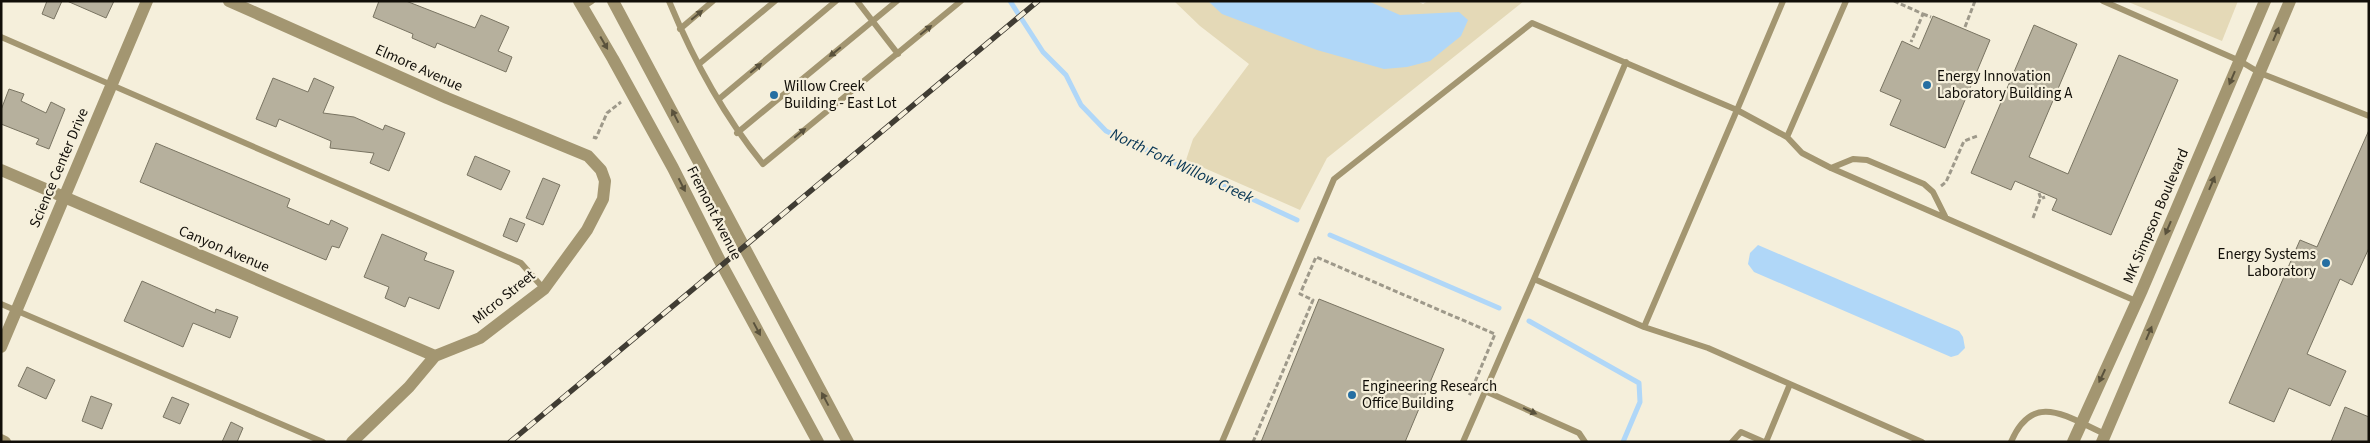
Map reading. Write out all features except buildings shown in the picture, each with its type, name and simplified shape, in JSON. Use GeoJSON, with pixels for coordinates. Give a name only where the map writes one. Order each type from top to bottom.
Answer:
{"type":"FeatureCollection","features":[{"type":"Feature","properties":{"kind":"street","name":"Science Center Drive"},"geometry":{"type":"LineString","coordinates":[[1,347],[147,1]]}},
{"type":"Feature","properties":{"kind":"street","name":"Elmore Avenue"},"geometry":{"type":"LineString","coordinates":[[229,1],[447,98],[588,156],[596,164]]}},
{"type":"Feature","properties":{"kind":"street","name":"Fremont Avenue"},"geometry":{"type":"LineString","coordinates":[[613,1],[848,442]]}},
{"type":"Feature","properties":{"kind":"street","name":"MK Simpson Boulevard"},"geometry":{"type":"LineString","coordinates":[[2073,442],[2265,1]]}},
{"type":"Feature","properties":{"kind":"street"},"geometry":{"type":"LineString","coordinates":[[2103,438],[2290,1]]}},
{"type":"Feature","properties":{"kind":"street","name":"Fremont Avenue"},"geometry":{"type":"LineString","coordinates":[[585,3],[673,168],[722,265],[818,442]]}},
{"type":"Feature","properties":{"kind":"street","name":"Micro Street"},"geometry":{"type":"LineString","coordinates":[[352,442],[409,387],[435,356],[480,338],[544,289],[587,230],[604,199],[606,181],[596,164]]}},
{"type":"Feature","properties":{"kind":"street","name":"Canyon Avenue"},"geometry":{"type":"LineString","coordinates":[[1,170],[435,356]]}},
{"type":"Feature","properties":{"kind":"street"},"geometry":{"type":"LineString","coordinates":[[1,440],[5,442]]}},
{"type":"Feature","properties":{"kind":"lane"},"geometry":{"type":"LineString","coordinates":[[669,1],[680,29],[737,133],[763,164],[961,1]]}},
{"type":"Feature","properties":{"kind":"lane"},"geometry":{"type":"LineString","coordinates":[[680,29],[713,1]]}},
{"type":"Feature","properties":{"kind":"lane"},"geometry":{"type":"LineString","coordinates":[[699,64],[774,1]]}},
{"type":"Feature","properties":{"kind":"lane"},"geometry":{"type":"LineString","coordinates":[[719,99],[836,1]]}},
{"type":"Feature","properties":{"kind":"lane"},"geometry":{"type":"LineString","coordinates":[[857,1],[898,54]]}},
{"type":"Feature","properties":{"kind":"lane"},"geometry":{"type":"LineString","coordinates":[[737,133],[898,1]]}},
{"type":"Feature","properties":{"kind":"lane"},"geometry":{"type":"LineString","coordinates":[[1644,327],[1783,1]]}},
{"type":"Feature","properties":{"kind":"lane"},"geometry":{"type":"LineString","coordinates":[[1787,137],[1846,1]]}},
{"type":"Feature","properties":{"kind":"lane"},"geometry":{"type":"LineString","coordinates":[[2103,1],[2240,60],[2260,73],[2369,116]]}},
{"type":"Feature","properties":{"kind":"lane"},"geometry":{"type":"LineString","coordinates":[[1222,442],[1334,179],[1532,23],[1737,110],[1787,137],[1802,153],[1831,168],[1945,216],[2136,301]]}},
{"type":"Feature","properties":{"kind":"lane"},"geometry":{"type":"LineString","coordinates":[[1,37],[521,263],[544,289]]}},
{"type":"Feature","properties":{"kind":"lane"},"geometry":{"type":"LineString","coordinates":[[1463,442],[1626,62]]}},
{"type":"Feature","properties":{"kind":"lane"},"geometry":{"type":"LineString","coordinates":[[1831,168],[1853,159],[1868,160],[1924,184],[1933,192],[1945,216]]}},
{"type":"Feature","properties":{"kind":"lane"},"geometry":{"type":"LineString","coordinates":[[1534,279],[1644,327],[1708,348],[1922,442]]}},
{"type":"Feature","properties":{"kind":"lane"},"geometry":{"type":"LineString","coordinates":[[1,304],[323,442]]}},
{"type":"Feature","properties":{"kind":"lane"},"geometry":{"type":"LineString","coordinates":[[1732,442],[1741,432],[1765,442],[1790,384]]}},
{"type":"Feature","properties":{"kind":"lane"},"geometry":{"type":"LineString","coordinates":[[1485,391],[1579,433],[1585,442]]}},
{"type":"Feature","properties":{"kind":"lane"},"geometry":{"type":"LineString","coordinates":[[2011,442],[2018,426],[2029,415],[2048,410],[2080,423],[2103,438]]}},
{"type":"Feature","properties":{"kind":"path"},"geometry":{"type":"LineString","coordinates":[[1894,1],[1931,17]]}},
{"type":"Feature","properties":{"kind":"path"},"geometry":{"type":"LineString","coordinates":[[1965,27],[1976,1]]}},
{"type":"Feature","properties":{"kind":"path"},"geometry":{"type":"LineString","coordinates":[[1911,42],[1923,14]]}},
{"type":"Feature","properties":{"kind":"path"},"geometry":{"type":"LineString","coordinates":[[593,137],[596,138],[610,109],[621,102]]}},
{"type":"Feature","properties":{"kind":"path"},"geometry":{"type":"LineString","coordinates":[[1940,187],[1946,182],[1964,141],[1977,136]]}},
{"type":"Feature","properties":{"kind":"path"},"geometry":{"type":"LineString","coordinates":[[2033,218],[2043,198],[2039,193]]}},
{"type":"Feature","properties":{"kind":"path"},"geometry":{"type":"LineString","coordinates":[[1253,442],[1313,300],[1300,294],[1316,257],[1495,334],[1468,397]]}},
{"type":"Feature","properties":{"kind":"shaded area"},"geometry":{"type":"Polygon","coordinates":[[[1174,1],[1417,1],[1423,4],[1428,1],[1524,1],[1327,158],[1300,210],[1186,160],[1193,139],[1249,64],[1200,26],[1174,1]]]}},
{"type":"Feature","properties":{"kind":"shaded area"},"geometry":{"type":"Polygon","coordinates":[[[2126,1],[2238,1],[2222,41],[2126,1]]]}},
{"type":"Feature","properties":{"kind":"water"},"geometry":{"type":"Polygon","coordinates":[[[1208,1],[1368,1],[1400,15],[1459,12],[1468,20],[1461,36],[1430,61],[1407,67],[1384,69],[1317,50],[1222,14],[1208,1]]]}},
{"type":"Feature","properties":{"kind":"water"},"geometry":{"type":"Polygon","coordinates":[[[1758,245],[1959,331],[1963,337],[1965,348],[1958,355],[1951,357],[1754,272],[1748,264],[1750,253],[1758,245]]]}},
{"type":"Feature","properties":{"kind":"waterway","name":"North Fork Willow Creek"},"geometry":{"type":"LineString","coordinates":[[1010,1],[1043,52],[1066,75],[1081,105],[1106,131],[1297,220]]}},
{"type":"Feature","properties":{"kind":"waterway","name":"North Fork Willow Creek"},"geometry":{"type":"LineString","coordinates":[[1330,235],[1499,308]]}},
{"type":"Feature","properties":{"kind":"waterway","name":"North Fork Willow Creek"},"geometry":{"type":"LineString","coordinates":[[1529,321],[1639,383],[1640,402],[1623,442]]}},
{"type":"Feature","properties":{"kind":"railway"},"geometry":{"type":"LineString","coordinates":[[510,442],[1038,1]]}},
{"type":"Feature","properties":{"kind":"place","name":"Energy Innovation Laboratory Building A"},"geometry":{"type":"Point","coordinates":[1927,85]}},
{"type":"Feature","properties":{"kind":"place","name":"Willow Creek Building - East Lot"},"geometry":{"type":"Point","coordinates":[774,95]}},
{"type":"Feature","properties":{"kind":"place","name":"Energy Systems Laboratory"},"geometry":{"type":"Point","coordinates":[2326,263]}},
{"type":"Feature","properties":{"kind":"place","name":"Engineering Research Office Building"},"geometry":{"type":"Point","coordinates":[1352,395]}}]}
